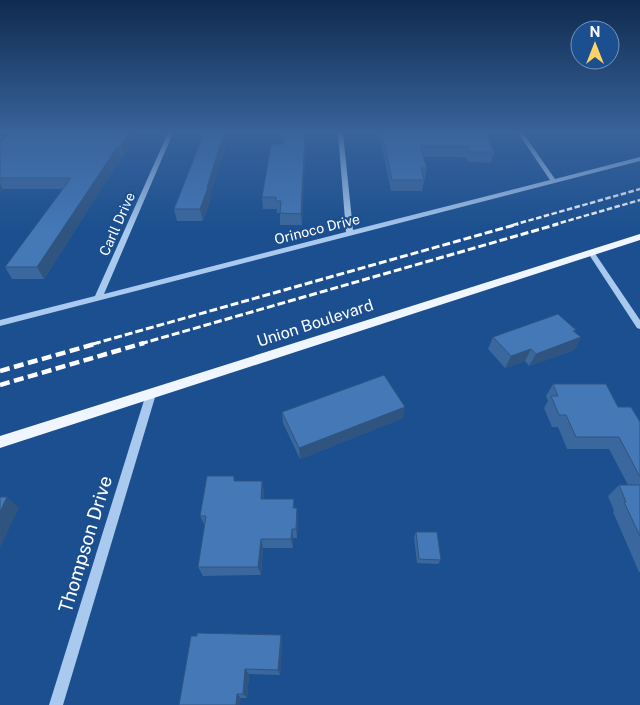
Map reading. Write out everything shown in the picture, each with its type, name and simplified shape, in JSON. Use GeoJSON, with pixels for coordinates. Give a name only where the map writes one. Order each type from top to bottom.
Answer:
{"type":"FeatureCollection","features":[{"type":"Feature","properties":{"kind":"main road","name":"Union Boulevard"},"geometry":{"type":"LineString","coordinates":[[0,442],[640,237]]}},
{"type":"Feature","properties":{"kind":"street","name":"Carll Drive"},"geometry":{"type":"LineString","coordinates":[[98,298],[156,166]]}},
{"type":"Feature","properties":{"kind":"street"},"geometry":{"type":"LineString","coordinates":[[343,166],[350,234]]}},
{"type":"Feature","properties":{"kind":"street"},"geometry":{"type":"LineString","coordinates":[[543,166],[554,181]]}},
{"type":"Feature","properties":{"kind":"street","name":"Orinoco Drive"},"geometry":{"type":"LineString","coordinates":[[0,323],[613,166]]}},
{"type":"Feature","properties":{"kind":"street"},"geometry":{"type":"LineString","coordinates":[[592,253],[640,326]]}},
{"type":"Feature","properties":{"kind":"street","name":"Thompson Drive"},"geometry":{"type":"LineString","coordinates":[[56,705],[151,394]]}},
{"type":"Feature","properties":{"kind":"building"},"geometry":{"type":"Polygon","coordinates":[[[0,166],[105,166],[37,267],[5,267],[71,178],[0,178],[0,166]]]}},
{"type":"Feature","properties":{"kind":"building"},"geometry":{"type":"Polygon","coordinates":[[[191,166],[214,166],[200,209],[174,209],[191,166]]]}},
{"type":"Feature","properties":{"kind":"building"},"geometry":{"type":"Polygon","coordinates":[[[267,166],[303,166],[301,214],[280,213],[281,201],[276,201],[276,197],[262,197],[267,166]]]}},
{"type":"Feature","properties":{"kind":"building"},"geometry":{"type":"Polygon","coordinates":[[[389,166],[426,166],[427,168],[421,168],[424,180],[392,180],[389,166]]]}},
{"type":"Feature","properties":{"kind":"building"},"geometry":{"type":"Polygon","coordinates":[[[558,314],[581,337],[536,354],[531,349],[511,356],[493,337],[558,314]]]}},
{"type":"Feature","properties":{"kind":"building"},"geometry":{"type":"Polygon","coordinates":[[[384,375],[405,407],[299,448],[282,412],[384,375]]]}},
{"type":"Feature","properties":{"kind":"building"},"geometry":{"type":"Polygon","coordinates":[[[553,384],[606,384],[618,407],[631,407],[640,422],[640,477],[619,437],[576,437],[566,415],[559,415],[551,396],[558,396],[553,384]]]}},
{"type":"Feature","properties":{"kind":"building"},"geometry":{"type":"Polygon","coordinates":[[[207,476],[234,476],[234,481],[262,481],[261,499],[294,499],[293,508],[297,508],[296,529],[292,529],[291,539],[261,539],[258,567],[198,567],[206,516],[200,516],[207,476]]]}},
{"type":"Feature","properties":{"kind":"building"},"geometry":{"type":"Polygon","coordinates":[[[619,485],[640,485],[640,536],[624,502],[626,502],[619,485]]]}},
{"type":"Feature","properties":{"kind":"building"},"geometry":{"type":"Polygon","coordinates":[[[0,497],[7,497],[0,512],[0,497]]]}},
{"type":"Feature","properties":{"kind":"building"},"geometry":{"type":"Polygon","coordinates":[[[416,532],[437,532],[441,560],[419,559],[416,532]]]}},
{"type":"Feature","properties":{"kind":"building"},"geometry":{"type":"Polygon","coordinates":[[[197,633],[281,635],[278,670],[245,669],[243,694],[237,694],[236,705],[179,705],[191,636],[197,636],[197,633]]]}},
{"type":"Feature","properties":{"kind":"railway"},"geometry":{"type":"LineString","coordinates":[[513,225],[640,189]]}},
{"type":"Feature","properties":{"kind":"railway"},"geometry":{"type":"LineString","coordinates":[[553,225],[640,200]]}},
{"type":"Feature","properties":{"kind":"railway"},"geometry":{"type":"LineString","coordinates":[[93,344],[518,224]]}},
{"type":"Feature","properties":{"kind":"railway"},"geometry":{"type":"LineString","coordinates":[[140,344],[558,224]]}},
{"type":"Feature","properties":{"kind":"railway"},"geometry":{"type":"LineString","coordinates":[[0,371],[98,343]]}},
{"type":"Feature","properties":{"kind":"railway"},"geometry":{"type":"LineString","coordinates":[[0,385],[144,343]]}}]}
